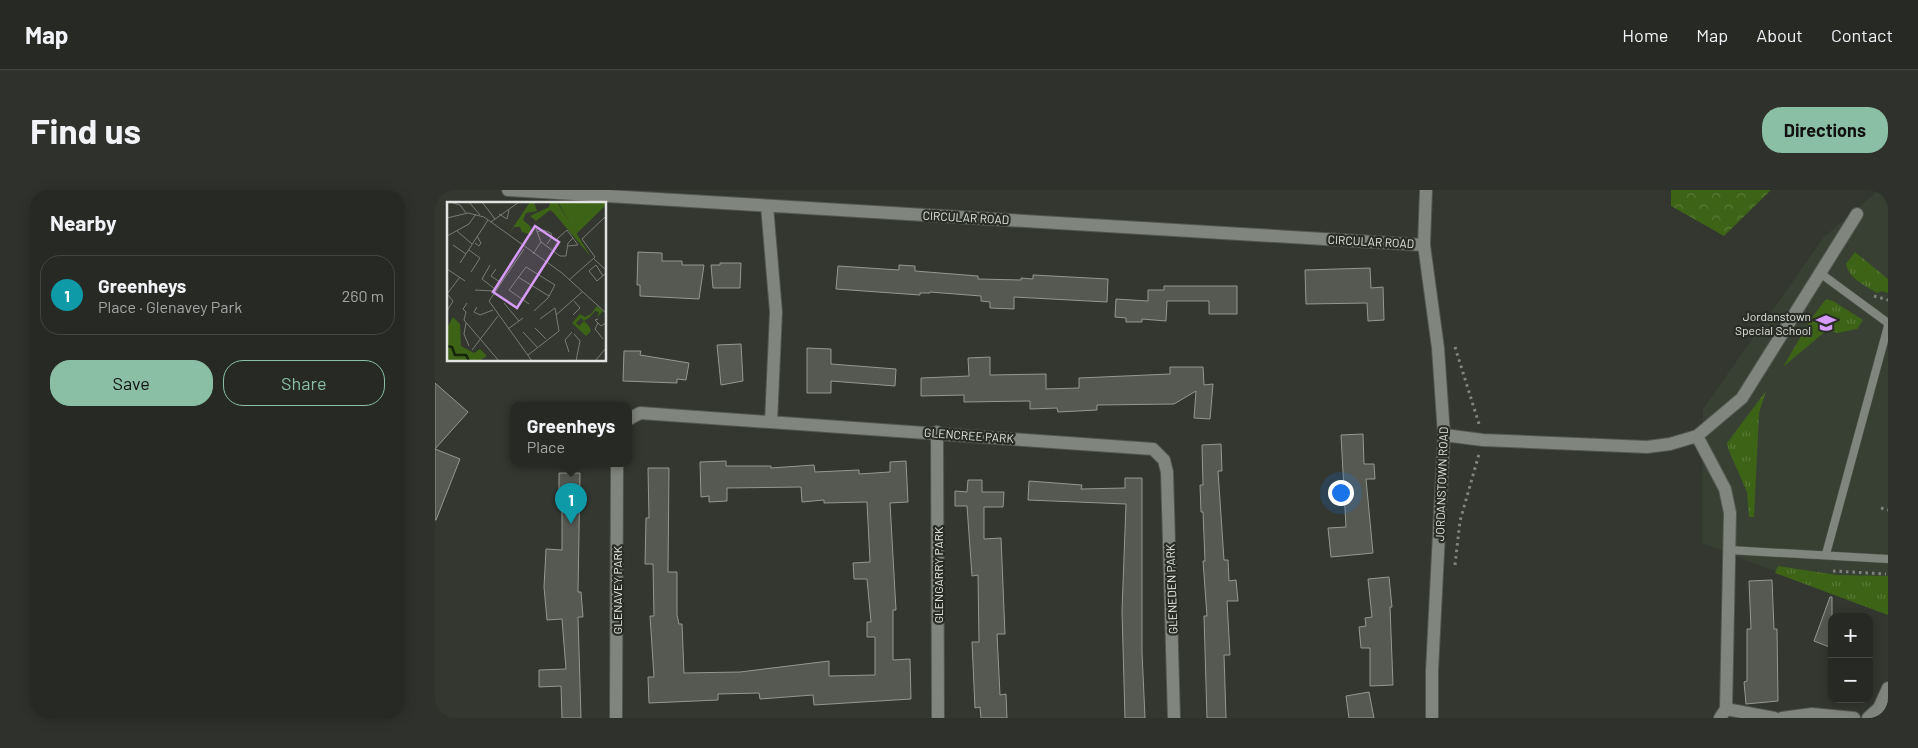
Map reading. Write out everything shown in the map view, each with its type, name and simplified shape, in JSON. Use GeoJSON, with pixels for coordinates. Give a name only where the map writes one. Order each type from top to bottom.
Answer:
{"type":"FeatureCollection","features":[{"type":"Feature","properties":{"kind":"street","name":"CIRCULAR ROAD"},"geometry":{"type":"LineString","coordinates":[[510,190],[666,195],[767,206],[1425,245]]}},
{"type":"Feature","properties":{"kind":"street","name":"JORDANSTOWN ROAD"},"geometry":{"type":"LineString","coordinates":[[1426,190],[1425,245],[1438,348],[1444,435],[1433,671],[1433,718]]}},
{"type":"Feature","properties":{"kind":"street"},"geometry":{"type":"LineString","coordinates":[[767,206],[776,312],[771,422]]}},
{"type":"Feature","properties":{"kind":"street"},"geometry":{"type":"LineString","coordinates":[[1444,435],[1483,440],[1647,447],[1670,444],[1697,436],[1742,398],[1857,214]]}},
{"type":"Feature","properties":{"kind":"street","name":"GLENCREE PARK"},"geometry":{"type":"LineString","coordinates":[[632,417],[640,413],[937,432],[1153,450],[1164,460]]}},
{"type":"Feature","properties":{"kind":"street","name":"GLENGARRY PARK"},"geometry":{"type":"LineString","coordinates":[[937,432],[939,718]]}},
{"type":"Feature","properties":{"kind":"street"},"geometry":{"type":"LineString","coordinates":[[1697,436],[1725,489],[1730,513],[1723,714],[1774,718]]}},
{"type":"Feature","properties":{"kind":"street","name":"GLENEDEN PARK"},"geometry":{"type":"LineString","coordinates":[[1164,460],[1167,472],[1174,718]]}},
{"type":"Feature","properties":{"kind":"street","name":"GLENAVEY PARK"},"geometry":{"type":"LineString","coordinates":[[616,718],[617,467]]}},
{"type":"Feature","properties":{"kind":"street"},"geometry":{"type":"LineString","coordinates":[[1867,718],[1879,708],[1888,688]]}},
{"type":"Feature","properties":{"kind":"street"},"geometry":{"type":"LineString","coordinates":[[1782,718],[1812,714],[1854,718]]}},
{"type":"Feature","properties":{"kind":"lane"},"geometry":{"type":"LineString","coordinates":[[1820,273],[1888,325],[1826,554]]}},
{"type":"Feature","properties":{"kind":"lane"},"geometry":{"type":"LineString","coordinates":[[1729,550],[1888,559]]}},
{"type":"Feature","properties":{"kind":"path"},"geometry":{"type":"LineString","coordinates":[[1881,508],[1888,510]]}},
{"type":"Feature","properties":{"kind":"path"},"geometry":{"type":"LineString","coordinates":[[1827,570],[1888,574]]}},
{"type":"Feature","properties":{"kind":"shaded area","name":"Jordanstown Special School"},"geometry":{"type":"Polygon","coordinates":[[[1879,190],[1888,190],[1888,615],[1702,543],[1703,409],[1824,237],[1879,190]]]}},
{"type":"Feature","properties":{"kind":"green space"},"geometry":{"type":"Polygon","coordinates":[[[1671,190],[1771,190],[1724,236],[1671,206],[1671,190]]]}},
{"type":"Feature","properties":{"kind":"green space"},"geometry":{"type":"Polygon","coordinates":[[[1855,252],[1888,279],[1888,293],[1882,291],[1877,293],[1850,274],[1846,264],[1855,252]]]}},
{"type":"Feature","properties":{"kind":"green space"},"geometry":{"type":"Polygon","coordinates":[[[1826,299],[1833,301],[1863,320],[1857,329],[1837,333],[1827,330],[1783,367],[1811,319],[1826,299]]]}},
{"type":"Feature","properties":{"kind":"green space"},"geometry":{"type":"Polygon","coordinates":[[[1766,391],[1759,413],[1754,517],[1749,517],[1747,492],[1727,443],[1766,391]]]}},
{"type":"Feature","properties":{"kind":"green space"},"geometry":{"type":"Polygon","coordinates":[[[1778,566],[1837,575],[1888,576],[1888,615],[1775,573],[1778,566]]]}},
{"type":"Feature","properties":{"kind":"building"},"geometry":{"type":"Polygon","coordinates":[[[638,252],[662,253],[662,261],[682,261],[682,265],[704,265],[699,299],[640,296],[640,285],[637,285],[638,252]]]}},
{"type":"Feature","properties":{"kind":"building"},"geometry":{"type":"Polygon","coordinates":[[[720,263],[741,263],[740,288],[713,288],[711,265],[720,265],[720,263]]]}},
{"type":"Feature","properties":{"kind":"building"},"geometry":{"type":"Polygon","coordinates":[[[899,265],[915,266],[915,271],[978,276],[978,279],[1021,280],[1021,278],[1033,279],[1033,275],[1108,279],[1107,302],[1014,297],[1014,309],[990,308],[990,302],[981,301],[981,296],[930,292],[920,293],[920,295],[836,289],[838,266],[899,270],[899,265]]]}},
{"type":"Feature","properties":{"kind":"building"},"geometry":{"type":"Polygon","coordinates":[[[1370,268],[1371,288],[1383,287],[1384,320],[1368,321],[1367,303],[1306,304],[1305,270],[1370,268]]]}},
{"type":"Feature","properties":{"kind":"building"},"geometry":{"type":"Polygon","coordinates":[[[1164,286],[1237,286],[1237,314],[1209,314],[1209,301],[1167,301],[1166,321],[1142,319],[1142,322],[1126,322],[1126,318],[1115,317],[1116,299],[1148,301],[1148,290],[1164,290],[1164,286]]]}},
{"type":"Feature","properties":{"kind":"building"},"geometry":{"type":"Polygon","coordinates":[[[741,344],[743,381],[721,385],[717,345],[741,344]]]}},
{"type":"Feature","properties":{"kind":"building"},"geometry":{"type":"Polygon","coordinates":[[[807,348],[831,349],[831,364],[896,369],[895,386],[831,381],[831,393],[807,393],[807,348]]]}},
{"type":"Feature","properties":{"kind":"building"},"geometry":{"type":"Polygon","coordinates":[[[624,351],[641,351],[640,355],[689,363],[686,380],[677,379],[677,383],[623,381],[624,351]]]}},
{"type":"Feature","properties":{"kind":"building"},"geometry":{"type":"Polygon","coordinates":[[[990,357],[990,375],[1046,374],[1046,389],[1079,388],[1079,378],[1170,374],[1170,367],[1203,367],[1204,385],[1213,384],[1210,419],[1194,418],[1196,391],[1174,404],[1097,405],[1097,410],[1058,412],[1057,408],[1030,409],[1030,401],[964,402],[964,395],[921,396],[921,378],[969,376],[968,358],[990,357]]]}},
{"type":"Feature","properties":{"kind":"building"},"geometry":{"type":"Polygon","coordinates":[[[435,383],[468,412],[435,449],[435,383]]]}},
{"type":"Feature","properties":{"kind":"building"},"geometry":{"type":"Polygon","coordinates":[[[1363,434],[1364,464],[1374,464],[1375,479],[1366,479],[1373,553],[1331,557],[1328,528],[1346,527],[1341,435],[1363,434]]]}},
{"type":"Feature","properties":{"kind":"building"},"geometry":{"type":"Polygon","coordinates":[[[1221,444],[1222,471],[1218,471],[1224,560],[1228,560],[1229,581],[1236,580],[1238,601],[1227,601],[1230,655],[1224,655],[1226,718],[1207,718],[1204,616],[1207,616],[1203,561],[1205,561],[1203,512],[1201,512],[1200,485],[1203,485],[1202,445],[1221,444]]]}},
{"type":"Feature","properties":{"kind":"building"},"geometry":{"type":"Polygon","coordinates":[[[435,449],[460,459],[436,520],[435,520],[435,449]]]}},
{"type":"Feature","properties":{"kind":"building"},"geometry":{"type":"Polygon","coordinates":[[[726,461],[726,466],[771,466],[771,468],[814,465],[815,472],[859,470],[859,474],[890,472],[890,462],[906,461],[908,502],[890,503],[896,610],[893,610],[893,660],[910,659],[911,699],[814,705],[813,695],[760,699],[759,693],[718,694],[718,700],[649,703],[648,677],[654,677],[650,616],[654,616],[653,564],[645,564],[646,518],[649,518],[648,468],[669,468],[668,572],[677,572],[677,615],[679,624],[682,624],[684,673],[740,672],[829,661],[829,676],[875,675],[875,637],[867,637],[867,622],[871,622],[867,579],[854,579],[853,563],[870,562],[867,502],[824,503],[824,500],[802,502],[801,487],[727,488],[727,501],[709,502],[709,496],[701,497],[700,462],[726,461]]]}},
{"type":"Feature","properties":{"kind":"building"},"geometry":{"type":"Polygon","coordinates":[[[559,473],[580,473],[578,592],[581,592],[583,617],[578,617],[581,718],[562,718],[561,686],[539,687],[539,670],[566,669],[562,619],[547,620],[544,587],[546,549],[562,550],[562,498],[559,498],[559,473]]]}},
{"type":"Feature","properties":{"kind":"building"},"geometry":{"type":"Polygon","coordinates":[[[1125,478],[1142,478],[1142,652],[1145,718],[1125,718],[1122,611],[1126,504],[1028,500],[1029,481],[1082,485],[1081,489],[1125,488],[1125,478]]]}},
{"type":"Feature","properties":{"kind":"building"},"geometry":{"type":"Polygon","coordinates":[[[968,480],[982,480],[982,492],[1004,492],[1003,507],[984,507],[984,539],[1001,538],[1005,634],[997,634],[1000,695],[1006,694],[1007,718],[981,718],[980,707],[975,708],[972,642],[979,642],[978,575],[972,576],[967,506],[955,506],[955,491],[967,492],[968,480]]]}},
{"type":"Feature","properties":{"kind":"building"},"geometry":{"type":"Polygon","coordinates":[[[1389,577],[1392,607],[1390,607],[1393,685],[1370,686],[1370,648],[1361,648],[1359,627],[1366,626],[1365,618],[1372,617],[1368,579],[1389,577]]]}},
{"type":"Feature","properties":{"kind":"building"},"geometry":{"type":"Polygon","coordinates":[[[1772,580],[1774,629],[1777,629],[1778,701],[1746,704],[1744,682],[1747,681],[1747,629],[1751,629],[1749,581],[1772,580]]]}},
{"type":"Feature","properties":{"kind":"building"},"geometry":{"type":"Polygon","coordinates":[[[1830,597],[1832,597],[1832,613],[1828,613],[1828,646],[1814,641],[1830,597]]]}},
{"type":"Feature","properties":{"kind":"building"},"geometry":{"type":"Polygon","coordinates":[[[1369,692],[1374,718],[1349,718],[1346,696],[1369,692]]]}},
{"type":"Feature","properties":{"kind":"place","name":"Jordanstown Special School"},"geometry":{"type":"Point","coordinates":[1826,323]}},
{"type":"Feature","properties":{"kind":"place","name":"Greenheys"},"geometry":{"type":"Point","coordinates":[571,524]}}]}
